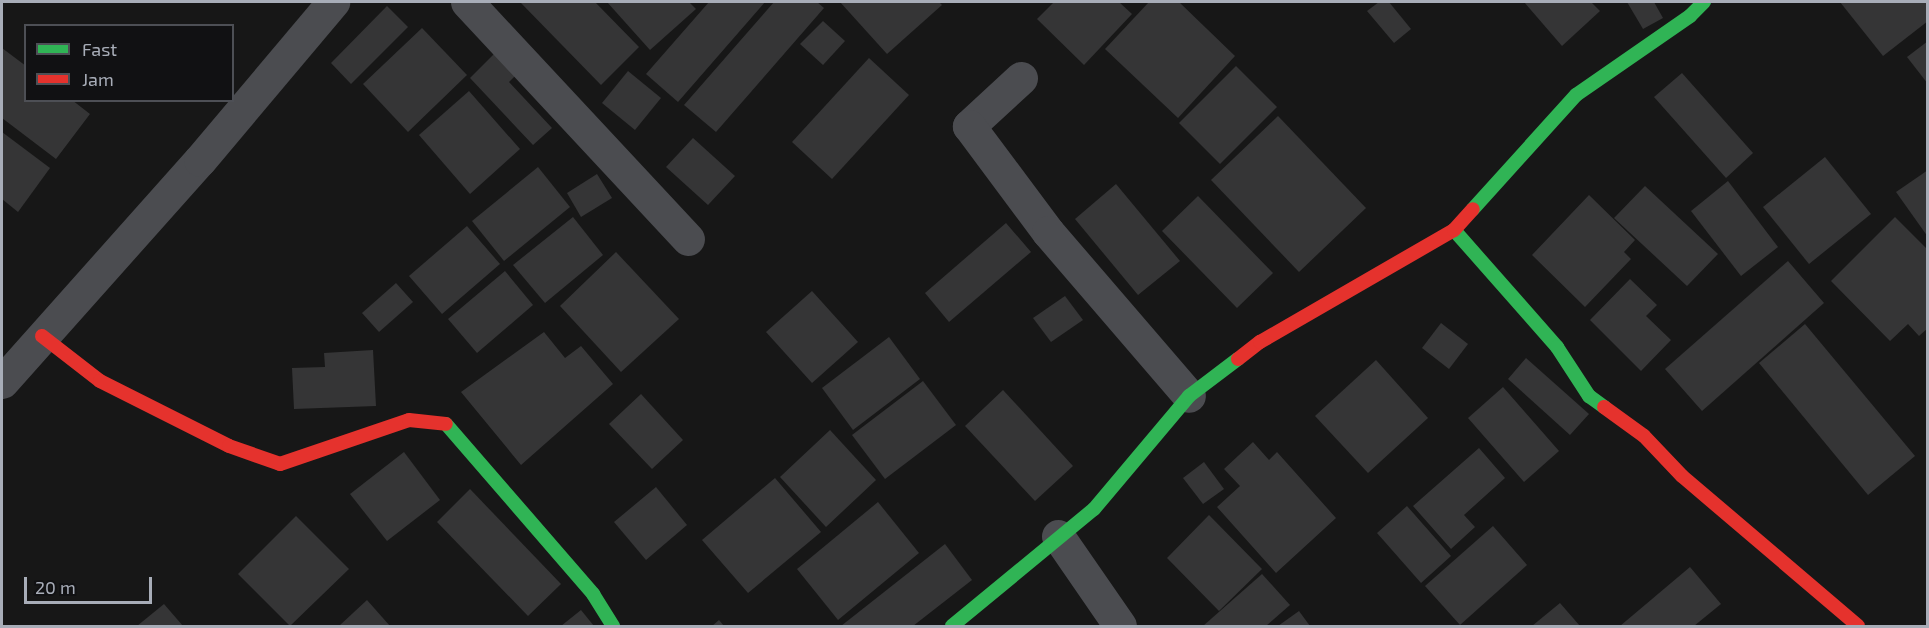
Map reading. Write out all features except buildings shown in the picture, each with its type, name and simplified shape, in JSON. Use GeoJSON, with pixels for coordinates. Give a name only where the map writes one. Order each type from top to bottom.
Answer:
{"type":"FeatureCollection","features":[{"type":"Feature","properties":{"kind":"street"},"geometry":{"type":"LineString","coordinates":[[2,382],[200,160],[333,2]]}},
{"type":"Feature","properties":{"kind":"street"},"geometry":{"type":"LineString","coordinates":[[467,2],[688,239]]}},
{"type":"Feature","properties":{"kind":"street"},"geometry":{"type":"LineString","coordinates":[[952,627],[1058,536],[1094,509],[1189,396],[1260,342],[1454,230],[1576,95],[1690,16],[1704,2]]}},
{"type":"Feature","properties":{"kind":"street"},"geometry":{"type":"LineString","coordinates":[[1021,78],[969,126],[1048,232],[1134,327],[1189,396]]}},
{"type":"Feature","properties":{"kind":"street"},"geometry":{"type":"LineString","coordinates":[[1454,230],[1557,347],[1589,396],[1644,436],[1682,476],[1858,627]]}},
{"type":"Feature","properties":{"kind":"street"},"geometry":{"type":"LineString","coordinates":[[42,336],[100,381],[229,446],[280,464],[409,420],[446,424],[593,594],[613,627]]}},
{"type":"Feature","properties":{"kind":"street"},"geometry":{"type":"LineString","coordinates":[[1058,536],[1120,627]]}},
{"type":"Feature","properties":{"kind":"traffic: fast"},"geometry":{"type":"LineString","coordinates":[[1473,209],[1576,95],[1690,16],[1704,2]]}},
{"type":"Feature","properties":{"kind":"traffic: fast"},"geometry":{"type":"LineString","coordinates":[[1454,230],[1557,347],[1589,396],[1604,407]]}},
{"type":"Feature","properties":{"kind":"traffic: fast"},"geometry":{"type":"LineString","coordinates":[[952,626],[1094,509],[1189,396],[1238,359]]}},
{"type":"Feature","properties":{"kind":"traffic: fast"},"geometry":{"type":"LineString","coordinates":[[446,424],[593,594],[613,626]]}},
{"type":"Feature","properties":{"kind":"traffic: jam"},"geometry":{"type":"LineString","coordinates":[[1238,359],[1260,342],[1454,230],[1473,209]]}},
{"type":"Feature","properties":{"kind":"traffic: jam"},"geometry":{"type":"LineString","coordinates":[[42,336],[100,381],[229,446],[280,464],[409,420],[446,424]]}},
{"type":"Feature","properties":{"kind":"traffic: jam"},"geometry":{"type":"LineString","coordinates":[[1604,407],[1644,436],[1682,476],[1858,626]]}}]}
